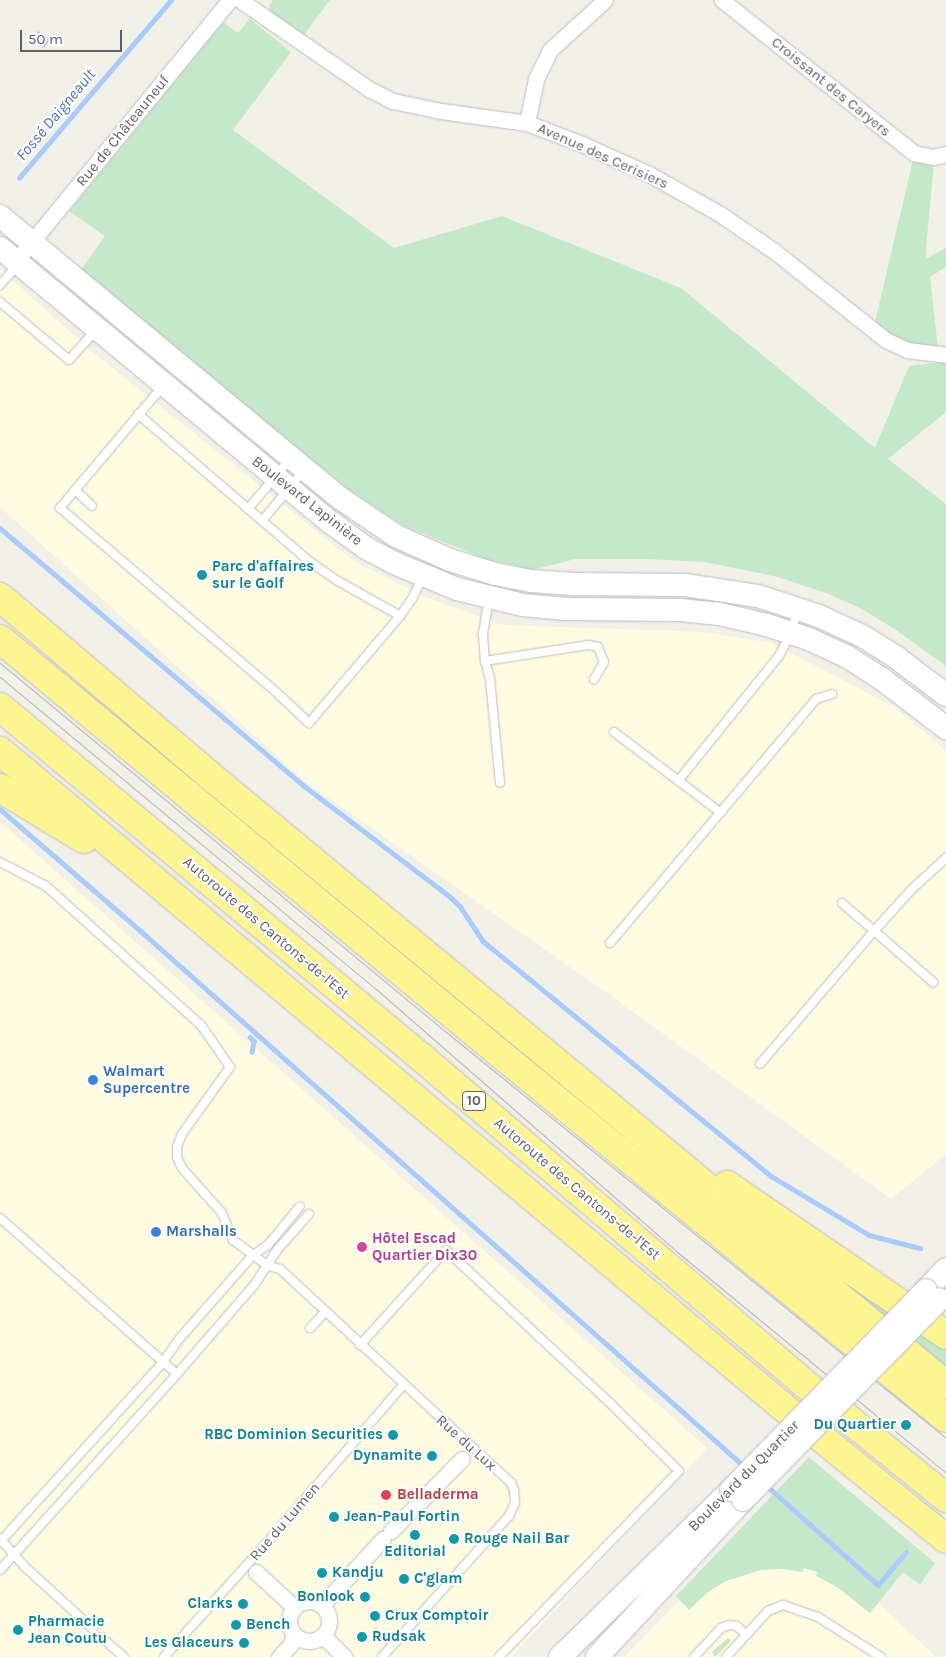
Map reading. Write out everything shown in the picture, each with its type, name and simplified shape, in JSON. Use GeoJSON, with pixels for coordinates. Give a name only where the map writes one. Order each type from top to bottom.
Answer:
{"type":"FeatureCollection","features":[{"type":"Feature","properties":{"kind":"highway"},"geometry":{"type":"LineString","coordinates":[[0,597],[216,781],[946,1385]]}},
{"type":"Feature","properties":{"kind":"highway"},"geometry":{"type":"LineString","coordinates":[[0,640],[524,1074],[946,1418]]}},
{"type":"Feature","properties":{"kind":"highway","name":"Autoroute des Cantons-de-l'Est"},"geometry":{"type":"LineString","coordinates":[[0,707],[421,1056],[800,1380],[946,1498]]}},
{"type":"Feature","properties":{"kind":"highway"},"geometry":{"type":"LineString","coordinates":[[0,751],[760,1387],[946,1539]]}},
{"type":"Feature","properties":{"kind":"highway"},"geometry":{"type":"LineString","coordinates":[[0,788],[65,829],[146,873]]}},
{"type":"Feature","properties":{"kind":"highway"},"geometry":{"type":"LineString","coordinates":[[619,1115],[762,1207],[946,1335]]}},
{"type":"Feature","properties":{"kind":"main road","name":"Boulevard Lapinière"},"geometry":{"type":"LineString","coordinates":[[0,216],[298,463],[360,513],[396,536],[450,560],[492,586],[554,608],[706,612],[744,619],[790,632],[822,645],[862,666],[946,728]]}},
{"type":"Feature","properties":{"kind":"main road","name":"Boulevard Lapinière"},"geometry":{"type":"LineString","coordinates":[[8,255],[282,483],[356,541],[423,576],[492,586],[670,584],[716,588],[758,596],[798,608],[876,644],[946,695]]}},
{"type":"Feature","properties":{"kind":"main road","name":"Boulevard du Quartier"},"geometry":{"type":"LineString","coordinates":[[560,1657],[737,1495],[938,1294],[946,1269]]}},
{"type":"Feature","properties":{"kind":"main road","name":"Boulevard du Quartier"},"geometry":{"type":"LineString","coordinates":[[596,1657],[737,1495]]}},
{"type":"Feature","properties":{"kind":"street","name":"Rue de Châteauneuf"},"geometry":{"type":"LineString","coordinates":[[8,255],[31,242],[230,0]]}},
{"type":"Feature","properties":{"kind":"street","name":"Avenue des Cerisiers"},"geometry":{"type":"LineString","coordinates":[[240,0],[369,89],[393,101],[440,111],[527,123],[582,144],[649,174],[720,214],[774,251],[886,340],[907,350],[946,355]]}},
{"type":"Feature","properties":{"kind":"street"},"geometry":{"type":"LineString","coordinates":[[527,123],[536,79],[550,50],[605,0]]}},
{"type":"Feature","properties":{"kind":"street","name":"Croissant des Caryers"},"geometry":{"type":"LineString","coordinates":[[722,0],[914,153],[933,157],[946,154]]}},
{"type":"Feature","properties":{"kind":"street"},"geometry":{"type":"LineString","coordinates":[[322,1605],[387,1535],[462,1459]]}},
{"type":"Feature","properties":{"kind":"street"},"geometry":{"type":"LineString","coordinates":[[256,1572],[294,1607]]}},
{"type":"Feature","properties":{"kind":"street"},"geometry":{"type":"LineString","coordinates":[[305,1601],[317,1602],[322,1605],[329,1615],[330,1621],[323,1636],[311,1641],[305,1641],[294,1635],[289,1624],[294,1607],[305,1601]]}},
{"type":"Feature","properties":{"kind":"street"},"geometry":{"type":"LineString","coordinates":[[279,1657],[291,1644],[294,1635]]}},
{"type":"Feature","properties":{"kind":"street"},"geometry":{"type":"LineString","coordinates":[[323,1636],[345,1657]]}},
{"type":"Feature","properties":{"kind":"lane"},"geometry":{"type":"LineString","coordinates":[[0,285],[12,271],[8,255]]}},
{"type":"Feature","properties":{"kind":"lane"},"geometry":{"type":"LineString","coordinates":[[0,302],[69,360],[97,329]]}},
{"type":"Feature","properties":{"kind":"lane"},"geometry":{"type":"LineString","coordinates":[[164,384],[60,508],[275,690],[309,724],[400,616],[412,599],[423,576]]}},
{"type":"Feature","properties":{"kind":"lane"},"geometry":{"type":"LineString","coordinates":[[138,414],[309,560],[338,581],[400,616]]}},
{"type":"Feature","properties":{"kind":"lane"},"geometry":{"type":"LineString","coordinates":[[262,521],[282,483],[298,463]]}},
{"type":"Feature","properties":{"kind":"lane"},"geometry":{"type":"LineString","coordinates":[[248,509],[282,483],[298,463]]}},
{"type":"Feature","properties":{"kind":"lane"},"geometry":{"type":"LineString","coordinates":[[75,490],[92,506]]}},
{"type":"Feature","properties":{"kind":"lane"},"geometry":{"type":"LineString","coordinates":[[492,586],[483,628],[485,662],[490,679],[500,783]]}},
{"type":"Feature","properties":{"kind":"lane"},"geometry":{"type":"LineString","coordinates":[[678,781],[779,656],[798,608]]}},
{"type":"Feature","properties":{"kind":"lane"},"geometry":{"type":"LineString","coordinates":[[485,662],[588,645],[598,647],[604,662],[594,679]]}},
{"type":"Feature","properties":{"kind":"lane"},"geometry":{"type":"LineString","coordinates":[[610,943],[816,699],[832,694]]}},
{"type":"Feature","properties":{"kind":"lane"},"geometry":{"type":"LineString","coordinates":[[614,732],[721,813]]}},
{"type":"Feature","properties":{"kind":"lane"},"geometry":{"type":"LineString","coordinates":[[760,1064],[874,930],[912,889],[946,858]]}},
{"type":"Feature","properties":{"kind":"lane","name":"Rue du Lux"},"geometry":{"type":"LineString","coordinates":[[0,862],[46,886],[200,1025],[230,1067],[182,1134],[176,1147],[177,1157],[182,1168],[222,1213],[233,1240],[268,1266],[280,1268],[360,1345],[510,1483],[516,1497],[514,1509],[509,1516],[382,1657]]}},
{"type":"Feature","properties":{"kind":"lane"},"geometry":{"type":"LineString","coordinates":[[842,903],[934,982]]}},
{"type":"Feature","properties":{"kind":"lane"},"geometry":{"type":"LineString","coordinates":[[93,1629],[14,1556],[0,1540],[163,1362],[180,1338],[253,1256],[268,1245],[300,1206]]}},
{"type":"Feature","properties":{"kind":"lane"},"geometry":{"type":"LineString","coordinates":[[0,1570],[177,1374],[268,1266],[277,1250],[309,1214]]}},
{"type":"Feature","properties":{"kind":"lane"},"geometry":{"type":"LineString","coordinates":[[0,1218],[177,1374]]}},
{"type":"Feature","properties":{"kind":"lane"},"geometry":{"type":"LineString","coordinates":[[360,1345],[446,1250],[609,1402],[679,1471],[499,1657]]}},
{"type":"Feature","properties":{"kind":"lane"},"geometry":{"type":"LineString","coordinates":[[310,1328],[326,1311]]}},
{"type":"Feature","properties":{"kind":"lane","name":"Rue du Lumen"},"geometry":{"type":"LineString","coordinates":[[164,1657],[265,1545],[403,1385]]}},
{"type":"Feature","properties":{"kind":"lane"},"geometry":{"type":"LineString","coordinates":[[726,1657],[768,1611],[783,1605],[818,1617],[881,1657]]}},
{"type":"Feature","properties":{"kind":"lane"},"geometry":{"type":"LineString","coordinates":[[694,1657],[721,1628],[729,1625],[737,1626],[746,1635]]}},
{"type":"Feature","properties":{"kind":"lane"},"geometry":{"type":"LineString","coordinates":[[102,1637],[124,1657]]}},
{"type":"Feature","properties":{"kind":"shaded area"},"geometry":{"type":"Polygon","coordinates":[[[0,269],[95,354],[355,562],[423,596],[502,625],[704,632],[772,643],[896,708],[946,751],[946,1154],[891,1199],[607,993],[307,783],[0,507],[0,269]]]}},
{"type":"Feature","properties":{"kind":"shaded area"},"geometry":{"type":"Polygon","coordinates":[[[0,822],[707,1448],[511,1657],[0,1657],[0,822]]]}},
{"type":"Feature","properties":{"kind":"shaded area"},"geometry":{"type":"Polygon","coordinates":[[[773,1506],[936,1657],[624,1657],[773,1506]]]}},
{"type":"Feature","properties":{"kind":"green space"},"geometry":{"type":"Polygon","coordinates":[[[273,0],[330,0],[303,36],[272,13],[269,6],[273,0]]]}},
{"type":"Feature","properties":{"kind":"green space"},"geometry":{"type":"Polygon","coordinates":[[[250,19],[291,52],[233,130],[394,248],[502,216],[681,288],[875,448],[909,366],[946,362],[946,412],[888,459],[946,504],[946,666],[896,630],[862,609],[829,594],[778,577],[705,562],[647,559],[575,559],[532,570],[486,559],[404,526],[345,487],[81,270],[105,236],[69,211],[223,22],[238,33],[250,19]]]}},
{"type":"Feature","properties":{"kind":"green space"},"geometry":{"type":"Polygon","coordinates":[[[913,160],[934,163],[925,259],[946,248],[946,267],[930,277],[938,349],[907,343],[892,337],[875,322],[913,160]]]}},
{"type":"Feature","properties":{"kind":"green space"},"geometry":{"type":"Polygon","coordinates":[[[733,1196],[946,1344],[946,1366],[923,1349],[733,1196]]]}},
{"type":"Feature","properties":{"kind":"green space"},"geometry":{"type":"Polygon","coordinates":[[[809,1457],[935,1563],[920,1585],[903,1572],[870,1613],[837,1587],[816,1576],[817,1572],[804,1568],[802,1572],[783,1569],[761,1570],[726,1581],[708,1592],[689,1610],[676,1596],[809,1457]]]}},
{"type":"Feature","properties":{"kind":"green space"},"geometry":{"type":"Polygon","coordinates":[[[728,1638],[731,1641],[715,1657],[712,1652],[728,1638]]]}},
{"type":"Feature","properties":{"kind":"water"},"geometry":{"type":"Polygon","coordinates":[[[38,31],[50,40],[44,48],[32,39],[38,31]]]}},
{"type":"Feature","properties":{"kind":"waterway","name":"Fossé Daigneault"},"geometry":{"type":"LineString","coordinates":[[19,178],[171,0]]}},
{"type":"Feature","properties":{"kind":"waterway"},"geometry":{"type":"LineString","coordinates":[[0,528],[303,785],[448,895],[460,906],[483,941],[771,1176],[869,1235],[920,1248]]}},
{"type":"Feature","properties":{"kind":"waterway"},"geometry":{"type":"LineString","coordinates":[[0,809],[143,933],[744,1466]]}},
{"type":"Feature","properties":{"kind":"waterway","name":"Fossé Daigneault"},"geometry":{"type":"LineString","coordinates":[[250,1037],[254,1041],[252,1052]]}},
{"type":"Feature","properties":{"kind":"waterway"},"geometry":{"type":"LineString","coordinates":[[767,1486],[878,1585],[906,1552]]}},
{"type":"Feature","properties":{"kind":"tram line"},"geometry":{"type":"LineString","coordinates":[[0,663],[446,1032],[946,1438]]}},
{"type":"Feature","properties":{"kind":"tram line"},"geometry":{"type":"LineString","coordinates":[[0,677],[376,989],[676,1251],[946,1473]]}},
{"type":"Feature","properties":{"kind":"place","name":"Parc d'affaires sur le Golf"},"geometry":{"type":"Point","coordinates":[202,575]}},
{"type":"Feature","properties":{"kind":"place","name":"Walmart Supercentre"},"geometry":{"type":"Point","coordinates":[93,1080]}},
{"type":"Feature","properties":{"kind":"place","name":"Marshalls"},"geometry":{"type":"Point","coordinates":[156,1232]}},
{"type":"Feature","properties":{"kind":"place","name":"Hôtel Escad Quartier Dix30"},"geometry":{"type":"Point","coordinates":[362,1247]}},
{"type":"Feature","properties":{"kind":"place","name":"Du Quartier"},"geometry":{"type":"Point","coordinates":[906,1425]}},
{"type":"Feature","properties":{"kind":"place","name":"RBC Dominion Securities"},"geometry":{"type":"Point","coordinates":[393,1435]}},
{"type":"Feature","properties":{"kind":"place","name":"Dynamite"},"geometry":{"type":"Point","coordinates":[432,1456]}},
{"type":"Feature","properties":{"kind":"place","name":"Belladerma"},"geometry":{"type":"Point","coordinates":[386,1495]}},
{"type":"Feature","properties":{"kind":"place","name":"Jean-Paul Fortin"},"geometry":{"type":"Point","coordinates":[334,1517]}},
{"type":"Feature","properties":{"kind":"place","name":"Editorial"},"geometry":{"type":"Point","coordinates":[415,1535]}},
{"type":"Feature","properties":{"kind":"place","name":"Rouge Nail Bar"},"geometry":{"type":"Point","coordinates":[454,1539]}},
{"type":"Feature","properties":{"kind":"place","name":"Kandju"},"geometry":{"type":"Point","coordinates":[322,1573]}},
{"type":"Feature","properties":{"kind":"place","name":"C'glam"},"geometry":{"type":"Point","coordinates":[404,1579]}},
{"type":"Feature","properties":{"kind":"place","name":"Bonlook"},"geometry":{"type":"Point","coordinates":[365,1597]}},
{"type":"Feature","properties":{"kind":"place","name":"Clarks"},"geometry":{"type":"Point","coordinates":[243,1604]}},
{"type":"Feature","properties":{"kind":"place","name":"Crux Comptoir"},"geometry":{"type":"Point","coordinates":[375,1616]}},
{"type":"Feature","properties":{"kind":"place","name":"Bench"},"geometry":{"type":"Point","coordinates":[236,1625]}},
{"type":"Feature","properties":{"kind":"place","name":"Pharmacie Jean Coutu"},"geometry":{"type":"Point","coordinates":[18,1630]}},
{"type":"Feature","properties":{"kind":"place","name":"Rudsak"},"geometry":{"type":"Point","coordinates":[362,1637]}},
{"type":"Feature","properties":{"kind":"place","name":"Les Glaceurs"},"geometry":{"type":"Point","coordinates":[244,1643]}}]}
